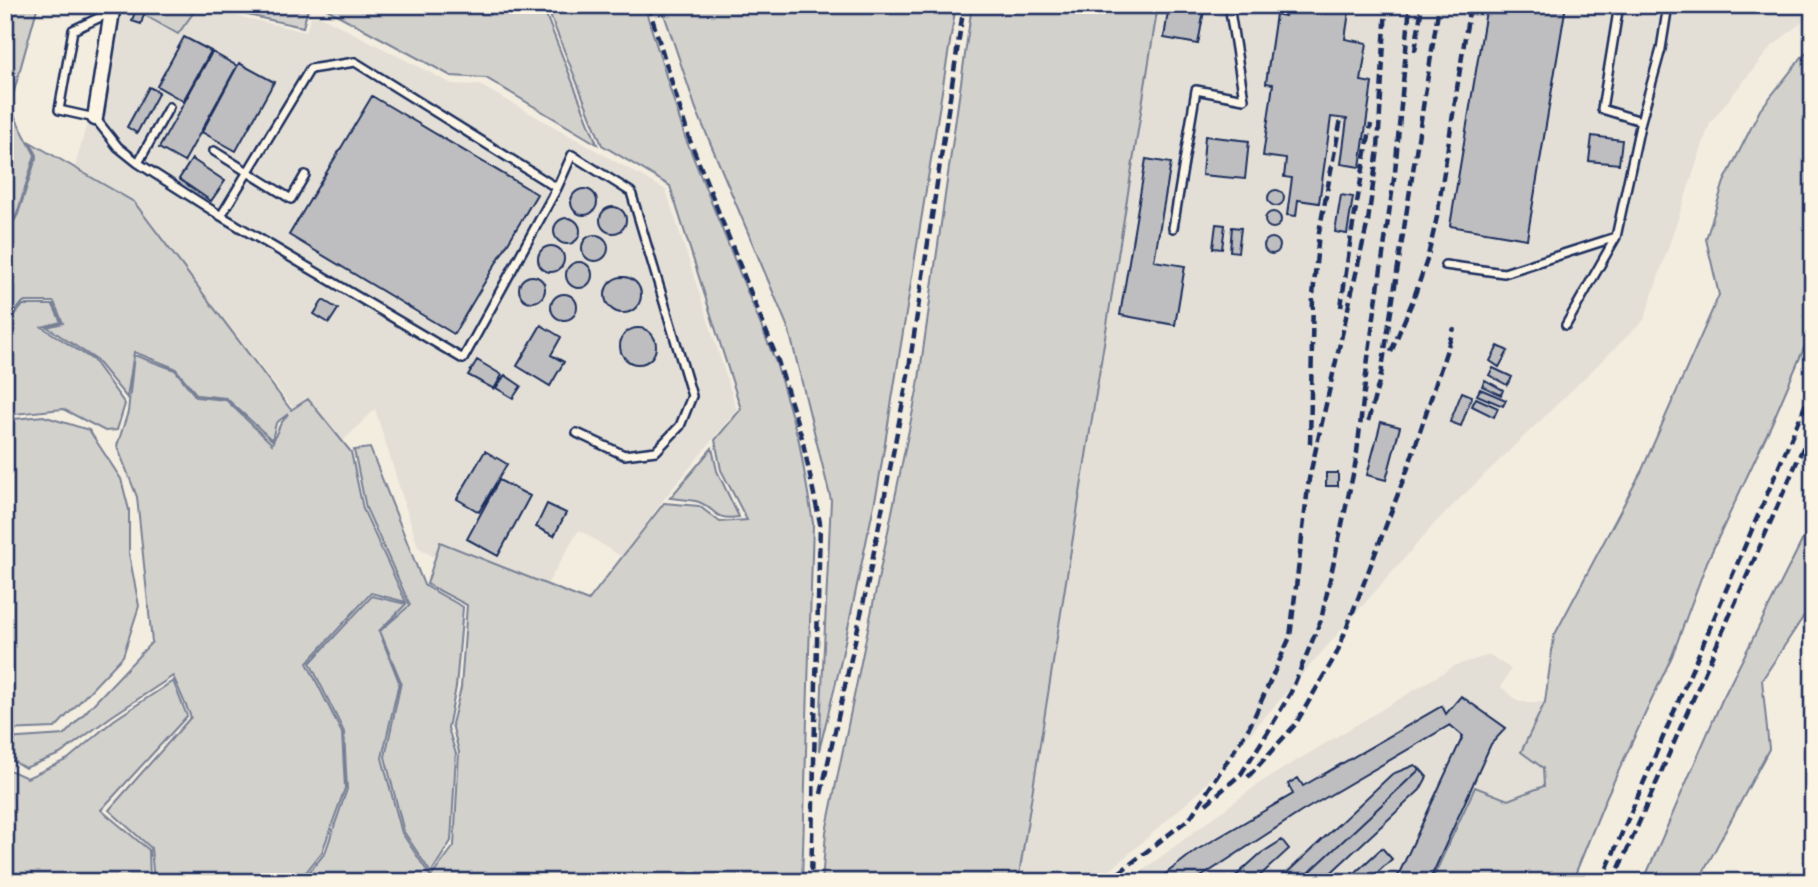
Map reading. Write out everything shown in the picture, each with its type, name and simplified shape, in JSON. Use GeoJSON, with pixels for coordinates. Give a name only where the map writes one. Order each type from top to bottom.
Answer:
{"type":"FeatureCollection","features":[{"type":"Feature","properties":{"kind":"street"},"geometry":{"type":"LineString","coordinates":[[95,118],[112,8]]}},
{"type":"Feature","properties":{"kind":"lane"},"geometry":{"type":"LineString","coordinates":[[1172,228],[1196,90],[1244,99],[1229,5]]}},
{"type":"Feature","properties":{"kind":"lane"},"geometry":{"type":"LineString","coordinates":[[1619,5],[1602,109],[1641,121]]}},
{"type":"Feature","properties":{"kind":"lane"},"geometry":{"type":"LineString","coordinates":[[1566,325],[1616,237],[1641,121],[1661,49],[1668,5]]}},
{"type":"Feature","properties":{"kind":"lane"},"geometry":{"type":"LineString","coordinates":[[112,8],[74,30],[59,110],[95,118],[118,147],[138,163],[221,216],[463,359],[557,188],[572,155],[631,192],[692,396],[680,426],[656,451],[624,455],[577,433]]}},
{"type":"Feature","properties":{"kind":"lane"},"geometry":{"type":"LineString","coordinates":[[221,216],[310,69],[355,62],[557,188]]}},
{"type":"Feature","properties":{"kind":"lane"},"geometry":{"type":"LineString","coordinates":[[138,163],[169,107]]}},
{"type":"Feature","properties":{"kind":"lane"},"geometry":{"type":"LineString","coordinates":[[214,151],[291,199],[305,175]]}},
{"type":"Feature","properties":{"kind":"lane"},"geometry":{"type":"LineString","coordinates":[[1444,265],[1504,272],[1616,237]]}},
{"type":"Feature","properties":{"kind":"shaded area"},"geometry":{"type":"Polygon","coordinates":[[[5,5],[38,5],[11,102],[5,103],[5,5]]]}},
{"type":"Feature","properties":{"kind":"shaded area"},"geometry":{"type":"Polygon","coordinates":[[[119,5],[191,5],[306,32],[311,17],[322,17],[452,84],[480,85],[666,190],[737,410],[664,499],[622,557],[579,530],[528,617],[418,547],[375,409],[329,455],[134,202],[75,167],[119,5]]]}},
{"type":"Feature","properties":{"kind":"shaded area"},"geometry":{"type":"Polygon","coordinates":[[[127,5],[199,5],[178,34],[127,5]]]}},
{"type":"Feature","properties":{"kind":"shaded area"},"geometry":{"type":"Polygon","coordinates":[[[201,5],[269,5],[279,8],[284,5],[309,5],[303,27],[201,5]]]}},
{"type":"Feature","properties":{"kind":"shaded area"},"geometry":{"type":"Polygon","coordinates":[[[312,5],[542,5],[597,144],[486,78],[451,76],[325,8],[312,8],[312,5]]]}},
{"type":"Feature","properties":{"kind":"shaded area"},"geometry":{"type":"Polygon","coordinates":[[[546,5],[644,5],[685,137],[776,363],[799,441],[813,523],[802,882],[301,882],[325,853],[347,789],[344,732],[310,663],[372,596],[406,604],[379,631],[399,682],[382,758],[402,833],[431,877],[454,846],[459,752],[452,724],[461,688],[467,605],[427,584],[440,542],[588,601],[664,503],[699,506],[720,522],[747,520],[721,470],[715,440],[741,409],[670,186],[602,145],[546,5]]]}},
{"type":"Feature","properties":{"kind":"shaded area"},"geometry":{"type":"Polygon","coordinates":[[[661,5],[956,5],[878,486],[819,751],[831,500],[789,330],[696,109],[661,5]]]}},
{"type":"Feature","properties":{"kind":"shaded area"},"geometry":{"type":"Polygon","coordinates":[[[972,5],[1158,5],[1018,882],[822,882],[826,832],[918,386],[972,5]]]}},
{"type":"Feature","properties":{"kind":"shaded area"},"geometry":{"type":"Polygon","coordinates":[[[1152,5],[1813,5],[1813,13],[1771,47],[1710,123],[1644,320],[1437,521],[1198,793],[1097,882],[1014,882],[1152,5]]]}},
{"type":"Feature","properties":{"kind":"shaded area"},"geometry":{"type":"Polygon","coordinates":[[[1813,47],[1813,327],[1707,562],[1672,656],[1606,798],[1572,882],[1431,882],[1475,787],[1508,800],[1544,786],[1543,768],[1521,752],[1545,702],[1554,636],[1642,470],[1719,295],[1706,239],[1724,182],[1760,110],[1813,47]]]}},
{"type":"Feature","properties":{"kind":"shaded area"},"geometry":{"type":"Polygon","coordinates":[[[9,106],[35,155],[17,214],[5,233],[5,107],[9,106]]]}},
{"type":"Feature","properties":{"kind":"shaded area"},"geometry":{"type":"Polygon","coordinates":[[[30,142],[134,202],[291,410],[308,399],[351,452],[363,509],[406,602],[371,593],[307,663],[342,733],[345,788],[322,852],[298,882],[154,882],[151,848],[109,810],[191,717],[173,676],[60,754],[25,768],[5,756],[5,739],[64,735],[152,642],[137,497],[117,446],[128,412],[134,355],[175,370],[196,397],[226,400],[272,444],[288,414],[276,423],[272,440],[226,398],[197,395],[175,368],[134,352],[127,398],[95,359],[47,327],[63,323],[54,302],[23,302],[5,324],[6,236],[18,214],[37,155],[30,142]]]}},
{"type":"Feature","properties":{"kind":"shaded area"},"geometry":{"type":"Polygon","coordinates":[[[23,305],[53,305],[61,322],[42,327],[93,360],[125,404],[117,430],[105,431],[63,409],[5,415],[5,327],[23,305]]]}},
{"type":"Feature","properties":{"kind":"shaded area"},"geometry":{"type":"Polygon","coordinates":[[[43,416],[89,430],[121,479],[129,510],[129,554],[139,606],[123,656],[55,728],[5,730],[5,420],[43,416]]]}},
{"type":"Feature","properties":{"kind":"shaded area"},"geometry":{"type":"Polygon","coordinates":[[[370,448],[424,585],[463,607],[456,687],[448,728],[456,754],[451,841],[431,873],[404,832],[385,757],[401,682],[380,631],[410,605],[366,508],[354,450],[370,448]]]}},
{"type":"Feature","properties":{"kind":"shaded area"},"geometry":{"type":"Polygon","coordinates":[[[712,448],[717,471],[739,517],[720,516],[699,502],[670,498],[712,448]]]}},
{"type":"Feature","properties":{"kind":"shaded area"},"geometry":{"type":"Polygon","coordinates":[[[1813,519],[1813,602],[1762,680],[1769,749],[1698,882],[1643,882],[1722,700],[1813,519]]]}},
{"type":"Feature","properties":{"kind":"shaded area"},"geometry":{"type":"Polygon","coordinates":[[[1490,655],[1511,669],[1501,687],[1520,702],[1545,702],[1521,752],[1543,768],[1544,786],[1508,800],[1475,787],[1431,882],[1127,882],[1261,782],[1456,665],[1490,655]]]}},
{"type":"Feature","properties":{"kind":"shaded area"},"geometry":{"type":"Polygon","coordinates":[[[173,681],[187,716],[101,810],[149,850],[150,882],[5,882],[5,768],[27,778],[68,759],[114,720],[173,681]]]}},
{"type":"Feature","properties":{"kind":"building"},"geometry":{"type":"Polygon","coordinates":[[[1169,5],[1205,5],[1198,44],[1164,38],[1169,5]]]}},
{"type":"Feature","properties":{"kind":"building"},"geometry":{"type":"Polygon","coordinates":[[[1287,5],[1350,5],[1345,39],[1367,43],[1361,81],[1372,83],[1360,167],[1341,164],[1347,119],[1331,117],[1319,203],[1298,200],[1296,216],[1287,215],[1292,178],[1284,177],[1286,159],[1263,156],[1273,84],[1266,83],[1276,14],[1285,16],[1287,5]]]}},
{"type":"Feature","properties":{"kind":"building"},"geometry":{"type":"Polygon","coordinates":[[[1487,5],[1566,5],[1527,239],[1450,226],[1487,5]]]}},
{"type":"Feature","properties":{"kind":"building"},"geometry":{"type":"Polygon","coordinates":[[[136,8],[145,11],[141,24],[132,21],[136,8]]]}},
{"type":"Feature","properties":{"kind":"building"},"geometry":{"type":"Polygon","coordinates":[[[184,37],[211,51],[183,101],[157,86],[184,37]]]}},
{"type":"Feature","properties":{"kind":"building"},"geometry":{"type":"Polygon","coordinates":[[[212,52],[237,66],[184,162],[159,148],[212,52]]]}},
{"type":"Feature","properties":{"kind":"building"},"geometry":{"type":"Polygon","coordinates":[[[239,63],[274,82],[236,151],[202,132],[239,63]]]}},
{"type":"Feature","properties":{"kind":"building"},"geometry":{"type":"Polygon","coordinates":[[[149,87],[159,92],[137,133],[127,127],[149,87]]]}},
{"type":"Feature","properties":{"kind":"building"},"geometry":{"type":"Polygon","coordinates":[[[372,96],[537,194],[454,334],[289,235],[372,96]]]}},
{"type":"Feature","properties":{"kind":"building"},"geometry":{"type":"Polygon","coordinates":[[[1205,136],[1249,141],[1245,179],[1202,175],[1205,136]]]}},
{"type":"Feature","properties":{"kind":"building"},"geometry":{"type":"Polygon","coordinates":[[[1592,136],[1622,140],[1619,164],[1589,161],[1592,136]]]}},
{"type":"Feature","properties":{"kind":"building"},"geometry":{"type":"Polygon","coordinates":[[[192,159],[225,181],[211,201],[179,179],[192,159]]]}},
{"type":"Feature","properties":{"kind":"building"},"geometry":{"type":"Polygon","coordinates":[[[1146,159],[1171,163],[1154,261],[1185,266],[1175,325],[1120,315],[1146,159]]]}},
{"type":"Feature","properties":{"kind":"building"},"geometry":{"type":"Polygon","coordinates":[[[584,189],[593,193],[597,202],[593,211],[584,215],[575,211],[571,202],[575,193],[584,189]]]}},
{"type":"Feature","properties":{"kind":"building"},"geometry":{"type":"Polygon","coordinates":[[[1276,190],[1282,192],[1282,204],[1276,206],[1270,204],[1268,198],[1270,192],[1276,190]]]}},
{"type":"Feature","properties":{"kind":"building"},"geometry":{"type":"Polygon","coordinates":[[[1341,195],[1353,197],[1347,234],[1335,232],[1341,195]]]}},
{"type":"Feature","properties":{"kind":"building"},"geometry":{"type":"Polygon","coordinates":[[[613,207],[622,211],[626,220],[622,229],[613,233],[604,229],[600,220],[604,211],[613,207]]]}},
{"type":"Feature","properties":{"kind":"building"},"geometry":{"type":"Polygon","coordinates":[[[1273,212],[1279,214],[1279,226],[1273,228],[1267,226],[1265,220],[1267,214],[1273,212]]]}},
{"type":"Feature","properties":{"kind":"building"},"geometry":{"type":"Polygon","coordinates":[[[567,218],[576,222],[580,231],[576,240],[567,244],[558,240],[554,231],[558,222],[567,218]]]}},
{"type":"Feature","properties":{"kind":"building"},"geometry":{"type":"Polygon","coordinates":[[[1216,224],[1225,225],[1222,249],[1213,248],[1216,224]]]}},
{"type":"Feature","properties":{"kind":"building"},"geometry":{"type":"Polygon","coordinates":[[[1232,227],[1241,228],[1238,252],[1230,251],[1232,227]]]}},
{"type":"Feature","properties":{"kind":"building"},"geometry":{"type":"Polygon","coordinates":[[[595,235],[604,239],[608,248],[604,257],[595,261],[586,257],[582,248],[586,239],[595,235]]]}},
{"type":"Feature","properties":{"kind":"building"},"geometry":{"type":"Polygon","coordinates":[[[1272,238],[1278,240],[1278,252],[1272,254],[1266,252],[1264,246],[1266,240],[1272,238]]]}},
{"type":"Feature","properties":{"kind":"building"},"geometry":{"type":"Polygon","coordinates":[[[551,246],[560,250],[564,259],[560,268],[551,272],[542,268],[538,259],[542,250],[551,246]]]}},
{"type":"Feature","properties":{"kind":"building"},"geometry":{"type":"Polygon","coordinates":[[[579,262],[588,266],[592,275],[588,284],[579,288],[570,284],[566,275],[570,266],[579,262]]]}},
{"type":"Feature","properties":{"kind":"building"},"geometry":{"type":"Polygon","coordinates":[[[532,276],[541,280],[545,289],[541,298],[532,302],[523,298],[519,289],[523,280],[532,276]]]}},
{"type":"Feature","properties":{"kind":"building"},"geometry":{"type":"Polygon","coordinates":[[[623,277],[636,282],[641,295],[636,308],[623,313],[610,308],[605,295],[610,282],[623,277]]]}},
{"type":"Feature","properties":{"kind":"building"},"geometry":{"type":"Polygon","coordinates":[[[564,294],[573,298],[577,307],[573,316],[564,320],[555,316],[551,307],[555,298],[564,294]]]}},
{"type":"Feature","properties":{"kind":"building"},"geometry":{"type":"Polygon","coordinates":[[[323,300],[338,309],[329,323],[314,314],[323,300]]]}},
{"type":"Feature","properties":{"kind":"building"},"geometry":{"type":"Polygon","coordinates":[[[541,325],[561,337],[551,355],[564,362],[550,386],[517,366],[541,325]]]}},
{"type":"Feature","properties":{"kind":"building"},"geometry":{"type":"Polygon","coordinates":[[[638,328],[651,333],[656,346],[651,359],[638,364],[625,359],[620,346],[625,333],[638,328]]]}},
{"type":"Feature","properties":{"kind":"building"},"geometry":{"type":"Polygon","coordinates":[[[1498,346],[1508,351],[1499,367],[1490,361],[1498,346]]]}},
{"type":"Feature","properties":{"kind":"building"},"geometry":{"type":"Polygon","coordinates":[[[477,360],[502,375],[494,389],[468,375],[477,360]]]}},
{"type":"Feature","properties":{"kind":"building"},"geometry":{"type":"Polygon","coordinates":[[[1493,368],[1512,377],[1507,385],[1489,375],[1493,368]]]}},
{"type":"Feature","properties":{"kind":"building"},"geometry":{"type":"Polygon","coordinates":[[[505,375],[521,386],[513,398],[496,388],[505,375]]]}},
{"type":"Feature","properties":{"kind":"building"},"geometry":{"type":"Polygon","coordinates":[[[1485,380],[1503,390],[1501,395],[1482,386],[1485,380]]]}},
{"type":"Feature","properties":{"kind":"building"},"geometry":{"type":"Polygon","coordinates":[[[1480,389],[1506,400],[1503,406],[1477,395],[1480,389]]]}},
{"type":"Feature","properties":{"kind":"building"},"geometry":{"type":"Polygon","coordinates":[[[1462,392],[1472,396],[1461,426],[1450,422],[1462,392]]]}},
{"type":"Feature","properties":{"kind":"building"},"geometry":{"type":"Polygon","coordinates":[[[1476,398],[1498,408],[1494,417],[1472,406],[1476,398]]]}},
{"type":"Feature","properties":{"kind":"building"},"geometry":{"type":"Polygon","coordinates":[[[1381,422],[1400,427],[1386,480],[1367,475],[1381,422]]]}},
{"type":"Feature","properties":{"kind":"building"},"geometry":{"type":"Polygon","coordinates":[[[485,451],[507,464],[479,512],[457,499],[485,451]]]}},
{"type":"Feature","properties":{"kind":"building"},"geometry":{"type":"Polygon","coordinates":[[[1326,473],[1338,473],[1338,486],[1326,486],[1326,473]]]}},
{"type":"Feature","properties":{"kind":"building"},"geometry":{"type":"Polygon","coordinates":[[[499,480],[530,496],[498,556],[467,539],[499,480]]]}},
{"type":"Feature","properties":{"kind":"building"},"geometry":{"type":"Polygon","coordinates":[[[547,504],[566,513],[554,536],[536,527],[547,504]]]}},
{"type":"Feature","properties":{"kind":"building"},"geometry":{"type":"Polygon","coordinates":[[[1461,696],[1506,728],[1491,744],[1429,882],[1395,882],[1463,736],[1450,725],[1301,812],[1193,882],[1155,882],[1195,851],[1293,794],[1288,784],[1298,778],[1303,786],[1442,706],[1446,714],[1461,696]]]}},
{"type":"Feature","properties":{"kind":"building"},"geometry":{"type":"Polygon","coordinates":[[[1415,765],[1420,769],[1299,882],[1277,882],[1392,774],[1415,765]]]}},
{"type":"Feature","properties":{"kind":"building"},"geometry":{"type":"Polygon","coordinates":[[[1420,769],[1427,777],[1420,790],[1321,882],[1299,882],[1420,769]]]}},
{"type":"Feature","properties":{"kind":"building"},"geometry":{"type":"Polygon","coordinates":[[[1282,840],[1289,849],[1253,882],[1229,882],[1260,854],[1282,840]]]}},
{"type":"Feature","properties":{"kind":"building"},"geometry":{"type":"Polygon","coordinates":[[[1382,848],[1392,859],[1367,882],[1345,882],[1382,848]]]}},
{"type":"Feature","properties":{"kind":"railway"},"geometry":{"type":"LineString","coordinates":[[648,5],[689,138],[778,361],[802,438],[820,523],[811,882]]}},
{"type":"Feature","properties":{"kind":"railway"},"geometry":{"type":"LineString","coordinates":[[821,794],[868,582],[907,381],[964,5]]}},
{"type":"Feature","properties":{"kind":"railway"},"geometry":{"type":"LineString","coordinates":[[1107,882],[1190,818],[1250,726],[1290,637],[1309,479],[1368,221],[1378,149],[1386,5]]}},
{"type":"Feature","properties":{"kind":"railway"},"geometry":{"type":"LineString","coordinates":[[1206,804],[1241,774],[1268,732],[1291,692],[1321,620],[1356,461],[1395,172],[1410,5]]}},
{"type":"Feature","properties":{"kind":"railway"},"geometry":{"type":"LineString","coordinates":[[1415,51],[1422,5]]}},
{"type":"Feature","properties":{"kind":"railway"},"geometry":{"type":"LineString","coordinates":[[1368,421],[1381,375],[1439,5]]}},
{"type":"Feature","properties":{"kind":"railway"},"geometry":{"type":"LineString","coordinates":[[1391,352],[1427,260],[1437,217],[1470,5]]}},
{"type":"Feature","properties":{"kind":"railway"},"geometry":{"type":"LineString","coordinates":[[1310,444],[1313,296],[1319,232],[1341,119]]}},
{"type":"Feature","properties":{"kind":"railway"},"geometry":{"type":"LineString","coordinates":[[1341,307],[1371,124]]}},
{"type":"Feature","properties":{"kind":"railway"},"geometry":{"type":"LineString","coordinates":[[1248,777],[1295,725],[1337,653],[1408,468],[1454,328]]}},
{"type":"Feature","properties":{"kind":"railway"},"geometry":{"type":"LineString","coordinates":[[1601,882],[1813,387]]}},
{"type":"Feature","properties":{"kind":"railway"},"geometry":{"type":"LineString","coordinates":[[1613,882],[1813,425]]}}]}
